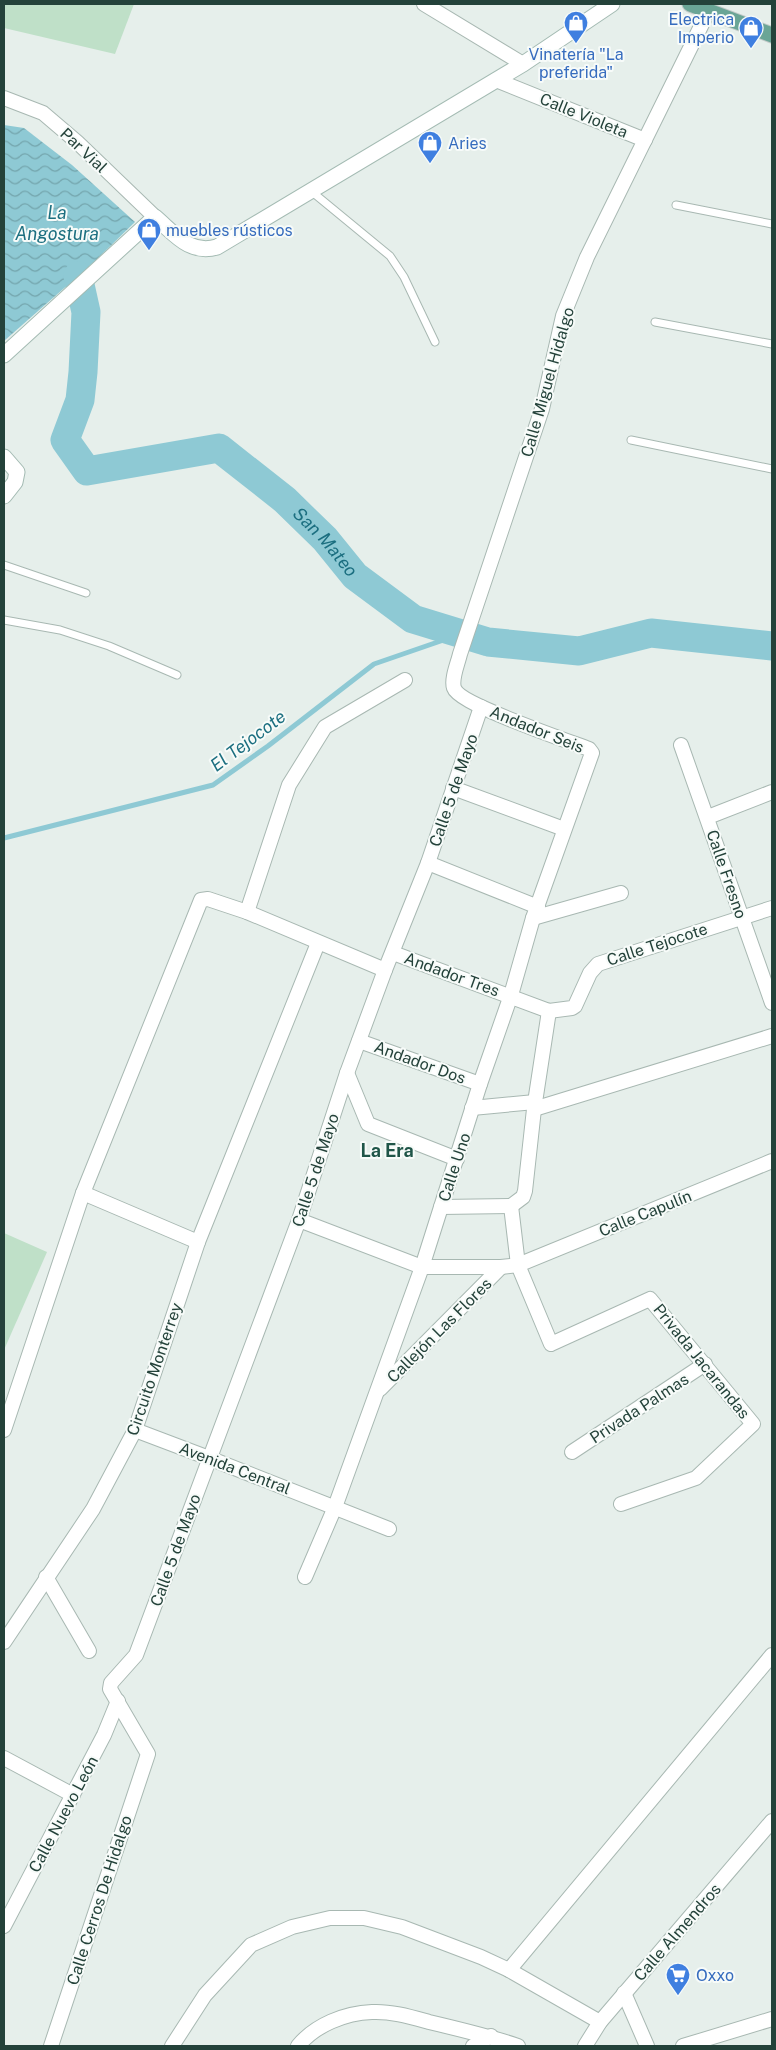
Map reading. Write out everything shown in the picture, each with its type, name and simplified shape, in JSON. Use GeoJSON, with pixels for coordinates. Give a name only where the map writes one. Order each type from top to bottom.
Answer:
{"type":"FeatureCollection","features":[{"type":"Feature","properties":{"kind":"main road"},"geometry":{"type":"LineString","coordinates":[[4,355],[155,217],[189,246],[198,249],[217,247],[523,64],[612,4]]}},
{"type":"Feature","properties":{"kind":"main road"},"geometry":{"type":"LineString","coordinates":[[690,4],[772,35]]}},
{"type":"Feature","properties":{"kind":"main road"},"geometry":{"type":"LineString","coordinates":[[4,456],[17,472],[16,482],[4,496]]}},
{"type":"Feature","properties":{"kind":"street"},"geometry":{"type":"LineString","coordinates":[[424,4],[523,64]]}},
{"type":"Feature","properties":{"kind":"street","name":"Calle Miguel Hidalgo"},"geometry":{"type":"LineString","coordinates":[[481,707],[459,696],[454,688],[460,654],[542,409],[563,316],[587,257],[708,12]]}},
{"type":"Feature","properties":{"kind":"street","name":"Calle Violeta"},"geometry":{"type":"LineString","coordinates":[[496,80],[645,140]]}},
{"type":"Feature","properties":{"kind":"street","name":"Par Vial"},"geometry":{"type":"LineString","coordinates":[[4,98],[43,113],[77,142],[155,217]]}},
{"type":"Feature","properties":{"kind":"street"},"geometry":{"type":"LineString","coordinates":[[248,912],[289,786],[325,727],[405,680]]}},
{"type":"Feature","properties":{"kind":"street","name":"Andador Seis"},"geometry":{"type":"LineString","coordinates":[[481,707],[589,749],[592,753]]}},
{"type":"Feature","properties":{"kind":"street","name":"Calle 5 de Mayo"},"geometry":{"type":"LineString","coordinates":[[118,1701],[110,1689],[111,1683],[116,1675],[127,1667],[136,1655],[299,1220],[347,1073],[385,970],[428,864],[481,707]]}},
{"type":"Feature","properties":{"kind":"street","name":"Calle Fresno"},"geometry":{"type":"LineString","coordinates":[[682,745],[772,1004]]}},
{"type":"Feature","properties":{"kind":"street","name":"Calle Uno"},"geometry":{"type":"LineString","coordinates":[[305,1577],[335,1507],[422,1267],[472,1108],[511,995],[536,912],[592,753]]}},
{"type":"Feature","properties":{"kind":"street"},"geometry":{"type":"LineString","coordinates":[[453,788],[564,829]]}},
{"type":"Feature","properties":{"kind":"street"},"geometry":{"type":"LineString","coordinates":[[708,816],[772,792]]}},
{"type":"Feature","properties":{"kind":"street"},"geometry":{"type":"LineString","coordinates":[[428,864],[536,912],[620,893]]}},
{"type":"Feature","properties":{"kind":"street"},"geometry":{"type":"LineString","coordinates":[[4,1430],[82,1193],[201,900],[208,899],[248,912],[385,970]]}},
{"type":"Feature","properties":{"kind":"street"},"geometry":{"type":"LineString","coordinates":[[742,916],[772,908]]}},
{"type":"Feature","properties":{"kind":"street","name":"Calle Tejocote"},"geometry":{"type":"LineString","coordinates":[[511,995],[549,1010],[572,1008],[575,1006],[590,973],[598,964],[742,916]]}},
{"type":"Feature","properties":{"kind":"street","name":"Circuito Monterrey"},"geometry":{"type":"LineString","coordinates":[[4,1642],[93,1509],[135,1430],[198,1242],[318,943]]}},
{"type":"Feature","properties":{"kind":"street","name":"Andador Tres"},"geometry":{"type":"LineString","coordinates":[[393,953],[511,995]]}},
{"type":"Feature","properties":{"kind":"street"},"geometry":{"type":"LineString","coordinates":[[441,1206],[511,1206],[523,1197],[534,1106],[549,1010]]}},
{"type":"Feature","properties":{"kind":"street"},"geometry":{"type":"LineString","coordinates":[[472,1108],[534,1106],[772,1036]]}},
{"type":"Feature","properties":{"kind":"street","name":"Andador Dos"},"geometry":{"type":"LineString","coordinates":[[359,1040],[480,1084]]}},
{"type":"Feature","properties":{"kind":"street"},"geometry":{"type":"LineString","coordinates":[[347,1073],[368,1124],[457,1159]]}},
{"type":"Feature","properties":{"kind":"street","name":"Calle Capulín"},"geometry":{"type":"LineString","coordinates":[[422,1267],[501,1267],[518,1265],[772,1161]]}},
{"type":"Feature","properties":{"kind":"street"},"geometry":{"type":"LineString","coordinates":[[82,1193],[198,1242]]}},
{"type":"Feature","properties":{"kind":"street"},"geometry":{"type":"LineString","coordinates":[[511,1206],[518,1265]]}},
{"type":"Feature","properties":{"kind":"street"},"geometry":{"type":"LineString","coordinates":[[299,1220],[422,1267]]}},
{"type":"Feature","properties":{"kind":"street","name":"Privada Jacarandas"},"geometry":{"type":"LineString","coordinates":[[518,1265],[551,1344],[650,1299],[753,1424],[696,1478],[621,1504]]}},
{"type":"Feature","properties":{"kind":"street","name":"Callejón Las Flores"},"geometry":{"type":"LineString","coordinates":[[376,1393],[501,1267]]}},
{"type":"Feature","properties":{"kind":"street","name":"Privada Palmas"},"geometry":{"type":"LineString","coordinates":[[572,1452],[705,1364]]}},
{"type":"Feature","properties":{"kind":"street","name":"Avenida Central"},"geometry":{"type":"LineString","coordinates":[[135,1430],[389,1529]]}},
{"type":"Feature","properties":{"kind":"street"},"geometry":{"type":"LineString","coordinates":[[46,1577],[90,1650]]}},
{"type":"Feature","properties":{"kind":"street"},"geometry":{"type":"LineString","coordinates":[[509,1970],[772,1655]]}},
{"type":"Feature","properties":{"kind":"street","name":"Calle Cerros De Hidalgo"},"geometry":{"type":"LineString","coordinates":[[50,2046],[148,1754],[118,1701]]}},
{"type":"Feature","properties":{"kind":"street","name":"Calle Nuevo León"},"geometry":{"type":"LineString","coordinates":[[4,1926],[104,1734],[118,1701]]}},
{"type":"Feature","properties":{"kind":"street"},"geometry":{"type":"LineString","coordinates":[[4,1758],[73,1795]]}},
{"type":"Feature","properties":{"kind":"street","name":"Calle Almendros"},"geometry":{"type":"LineString","coordinates":[[585,2046],[600,2022],[772,1821]]}},
{"type":"Feature","properties":{"kind":"street"},"geometry":{"type":"LineString","coordinates":[[172,2046],[205,1996],[251,1945],[292,1927],[330,1918],[364,1918],[402,1927],[481,1957],[509,1970],[600,2022]]}},
{"type":"Feature","properties":{"kind":"street"},"geometry":{"type":"LineString","coordinates":[[624,1994],[647,2046]]}},
{"type":"Feature","properties":{"kind":"street"},"geometry":{"type":"LineString","coordinates":[[298,2046],[307,2035],[324,2025],[346,2016],[373,2012],[405,2016],[491,2036],[518,2046]]}},
{"type":"Feature","properties":{"kind":"street"},"geometry":{"type":"LineString","coordinates":[[683,2046],[772,2019]]}},
{"type":"Feature","properties":{"kind":"street"},"geometry":{"type":"LineString","coordinates":[[473,2046],[491,2036]]}},
{"type":"Feature","properties":{"kind":"lane"},"geometry":{"type":"LineString","coordinates":[[311,191],[390,256],[404,277],[435,342]]}},
{"type":"Feature","properties":{"kind":"lane"},"geometry":{"type":"LineString","coordinates":[[676,205],[772,224]]}},
{"type":"Feature","properties":{"kind":"lane"},"geometry":{"type":"LineString","coordinates":[[656,322],[772,344]]}},
{"type":"Feature","properties":{"kind":"lane"},"geometry":{"type":"LineString","coordinates":[[630,440],[772,469]]}},
{"type":"Feature","properties":{"kind":"lane"},"geometry":{"type":"LineString","coordinates":[[4,565],[86,593]]}},
{"type":"Feature","properties":{"kind":"lane"},"geometry":{"type":"LineString","coordinates":[[4,620],[60,630],[101,643],[177,675]]}},
{"type":"Feature","properties":{"kind":"green space"},"geometry":{"type":"Polygon","coordinates":[[[4,4],[134,4],[115,54],[4,28],[4,4]]]}},
{"type":"Feature","properties":{"kind":"green space"},"geometry":{"type":"Polygon","coordinates":[[[4,1233],[47,1252],[4,1350],[4,1233]]]}},
{"type":"Feature","properties":{"kind":"water","name":"La Angostura"},"geometry":{"type":"Polygon","coordinates":[[[4,125],[24,128],[72,165],[135,222],[95,261],[4,341],[4,125]]]}},
{"type":"Feature","properties":{"kind":"waterway","name":"San Mateo"},"geometry":{"type":"LineString","coordinates":[[78,276],[86,312],[83,372],[80,400],[65,440],[87,471],[219,448],[285,500],[325,539],[355,576],[413,619],[488,642],[579,651],[651,633],[772,646]]}},
{"type":"Feature","properties":{"kind":"waterway","name":"El Tejocote"},"geometry":{"type":"LineString","coordinates":[[4,838],[213,785],[268,746],[374,664],[461,634]]}},
{"type":"Feature","properties":{"kind":"place","name":"Vinatería \"La preferida\""},"geometry":{"type":"Point","coordinates":[576,44]}},
{"type":"Feature","properties":{"kind":"place","name":"Electrica Imperio"},"geometry":{"type":"Point","coordinates":[751,49]}},
{"type":"Feature","properties":{"kind":"place","name":"Aries"},"geometry":{"type":"Point","coordinates":[430,164]}},
{"type":"Feature","properties":{"kind":"place","name":"muebles rústicos"},"geometry":{"type":"Point","coordinates":[149,251]}},
{"type":"Feature","properties":{"kind":"place","name":"Oxxo"},"geometry":{"type":"Point","coordinates":[678,1996]}},
{"type":"Feature","properties":{"kind":"district","name":"La Era"},"geometry":{"type":"Point","coordinates":[387,1151]}}]}
